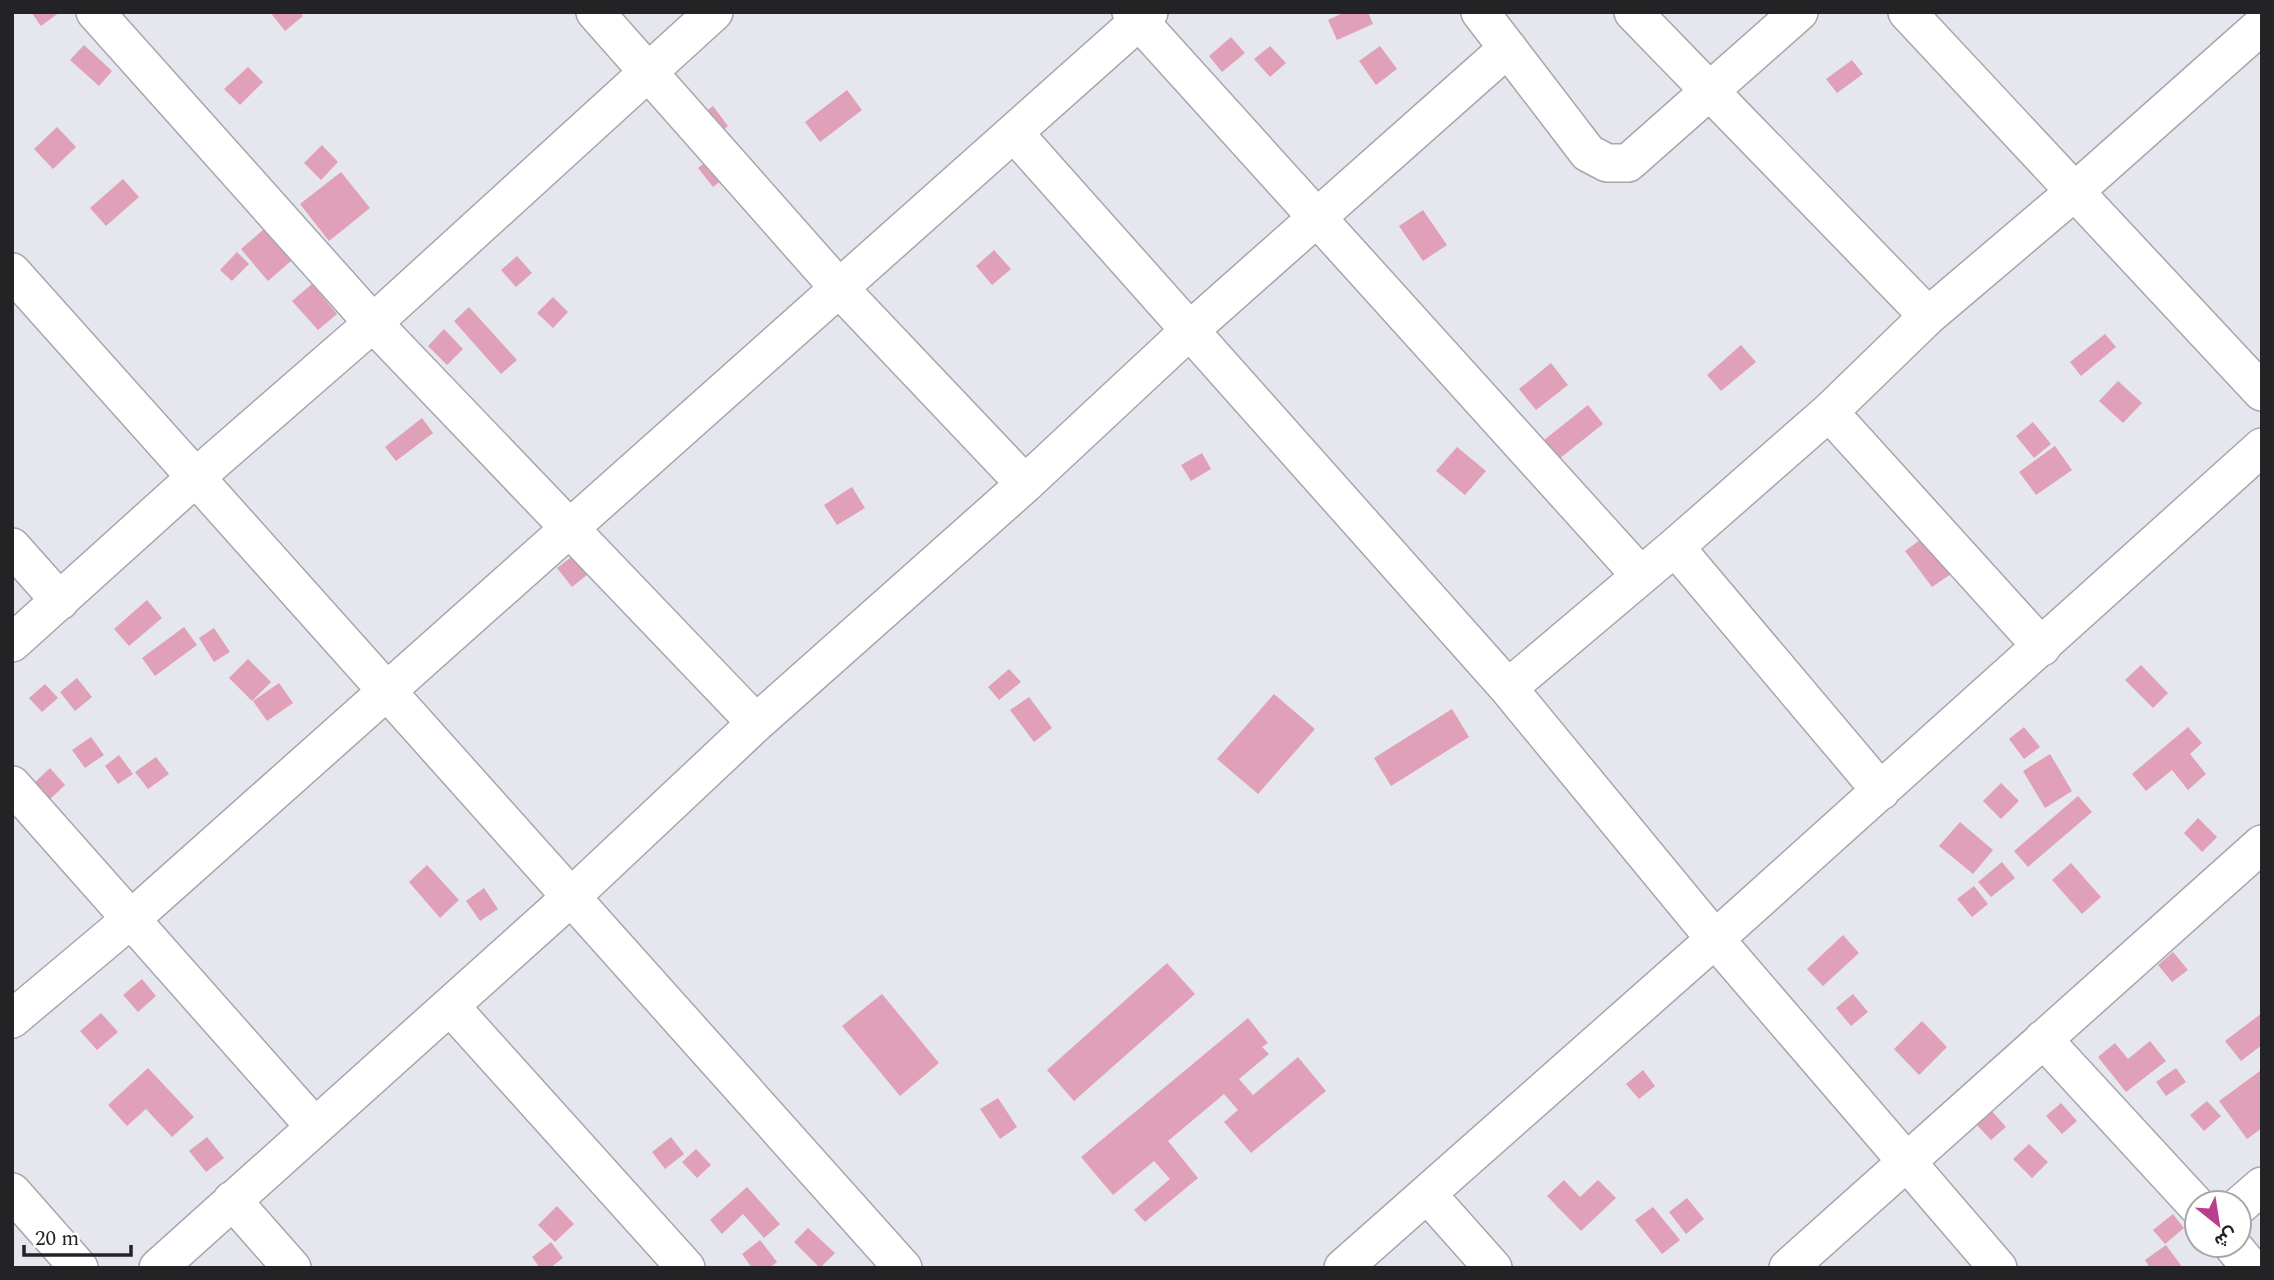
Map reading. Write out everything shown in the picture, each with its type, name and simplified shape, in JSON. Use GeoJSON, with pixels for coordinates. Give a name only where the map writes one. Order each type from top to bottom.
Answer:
{"type":"FeatureCollection","features":[{"type":"Feature","properties":{"kind":"street"},"geometry":{"type":"LineString","coordinates":[[95,12],[373,323],[756,723]]}},
{"type":"Feature","properties":{"kind":"street"},"geometry":{"type":"LineString","coordinates":[[595,12],[839,288],[1025,484]]}},
{"type":"Feature","properties":{"kind":"street"},"geometry":{"type":"LineString","coordinates":[[12,643],[196,477],[373,323],[714,12]]}},
{"type":"Feature","properties":{"kind":"street"},"geometry":{"type":"LineString","coordinates":[[1480,12],[1588,153],[1607,163],[1628,163],[1799,12]]}},
{"type":"Feature","properties":{"kind":"street"},"geometry":{"type":"LineString","coordinates":[[1633,12],[1928,316]]}},
{"type":"Feature","properties":{"kind":"street"},"geometry":{"type":"LineString","coordinates":[[1907,12],[2073,193],[2262,392]]}},
{"type":"Feature","properties":{"kind":"street"},"geometry":{"type":"LineString","coordinates":[[1508,688],[1829,412],[1928,316],[2073,193],[2262,25],[2250,12]]}},
{"type":"Feature","properties":{"kind":"street"},"geometry":{"type":"LineString","coordinates":[[12,1020],[131,919],[572,529],[1014,133],[1140,15],[1641,576]]}},
{"type":"Feature","properties":{"kind":"street"},"geometry":{"type":"LineString","coordinates":[[158,1268],[571,897],[756,723],[1025,484],[1189,331],[1508,48]]}},
{"type":"Feature","properties":{"kind":"street"},"geometry":{"type":"LineString","coordinates":[[1014,133],[1508,688],[1715,939],[1998,1268]]}},
{"type":"Feature","properties":{"kind":"street"},"geometry":{"type":"LineString","coordinates":[[12,272],[571,897],[890,1263]]}},
{"type":"Feature","properties":{"kind":"street"},"geometry":{"type":"LineString","coordinates":[[1829,412],[2042,647]]}},
{"type":"Feature","properties":{"kind":"street"},"geometry":{"type":"LineString","coordinates":[[1343,1268],[1881,791],[2262,447]]}},
{"type":"Feature","properties":{"kind":"street"},"geometry":{"type":"LineString","coordinates":[[12,547],[60,601]]}},
{"type":"Feature","properties":{"kind":"street"},"geometry":{"type":"LineString","coordinates":[[1675,547],[1881,791]]}},
{"type":"Feature","properties":{"kind":"street"},"geometry":{"type":"LineString","coordinates":[[12,785],[315,1126]]}},
{"type":"Feature","properties":{"kind":"street"},"geometry":{"type":"LineString","coordinates":[[1788,1268],[2262,844]]}},
{"type":"Feature","properties":{"kind":"street"},"geometry":{"type":"LineString","coordinates":[[450,1006],[686,1268]]}},
{"type":"Feature","properties":{"kind":"street"},"geometry":{"type":"LineString","coordinates":[[2043,1039],[2183,1191]]}},
{"type":"Feature","properties":{"kind":"street"},"geometry":{"type":"LineString","coordinates":[[12,1192],[79,1268]]}},
{"type":"Feature","properties":{"kind":"street"},"geometry":{"type":"LineString","coordinates":[[1428,1195],[1493,1268]]}},
{"type":"Feature","properties":{"kind":"street"},"geometry":{"type":"LineString","coordinates":[[232,1200],[292,1268]]}},
{"type":"Feature","properties":{"kind":"building"},"geometry":{"type":"Polygon","coordinates":[[[31,12],[60,12],[41,26],[31,12]]]}},
{"type":"Feature","properties":{"kind":"building"},"geometry":{"type":"Polygon","coordinates":[[[270,12],[299,12],[303,16],[285,31],[270,12]]]}},
{"type":"Feature","properties":{"kind":"building"},"geometry":{"type":"Polygon","coordinates":[[[1345,12],[1368,12],[1373,24],[1337,40],[1328,20],[1345,12]]]}},
{"type":"Feature","properties":{"kind":"building"},"geometry":{"type":"Polygon","coordinates":[[[1231,37],[1245,53],[1222,72],[1209,56],[1231,37]]]}},
{"type":"Feature","properties":{"kind":"building"},"geometry":{"type":"Polygon","coordinates":[[[84,45],[112,71],[99,86],[70,60],[84,45]]]}},
{"type":"Feature","properties":{"kind":"building"},"geometry":{"type":"Polygon","coordinates":[[[1270,46],[1286,63],[1270,77],[1254,59],[1270,46]]]}},
{"type":"Feature","properties":{"kind":"building"},"geometry":{"type":"Polygon","coordinates":[[[1380,46],[1397,69],[1376,85],[1359,61],[1380,46]]]}},
{"type":"Feature","properties":{"kind":"building"},"geometry":{"type":"Polygon","coordinates":[[[1852,60],[1863,74],[1837,93],[1826,79],[1852,60]]]}},
{"type":"Feature","properties":{"kind":"building"},"geometry":{"type":"Polygon","coordinates":[[[248,67],[263,82],[240,105],[224,89],[248,67]]]}},
{"type":"Feature","properties":{"kind":"building"},"geometry":{"type":"Polygon","coordinates":[[[847,90],[862,110],[820,142],[805,122],[847,90]]]}},
{"type":"Feature","properties":{"kind":"building"},"geometry":{"type":"Polygon","coordinates":[[[713,106],[728,126],[695,152],[679,132],[713,106]]]}},
{"type":"Feature","properties":{"kind":"building"},"geometry":{"type":"Polygon","coordinates":[[[57,127],[76,147],[53,169],[34,149],[57,127]]]}},
{"type":"Feature","properties":{"kind":"building"},"geometry":{"type":"Polygon","coordinates":[[[322,145],[338,162],[321,180],[304,163],[322,145]]]}},
{"type":"Feature","properties":{"kind":"building"},"geometry":{"type":"Polygon","coordinates":[[[716,154],[731,173],[713,187],[698,168],[716,154]]]}},
{"type":"Feature","properties":{"kind":"building"},"geometry":{"type":"Polygon","coordinates":[[[341,172],[370,208],[329,241],[300,204],[341,172]]]}},
{"type":"Feature","properties":{"kind":"building"},"geometry":{"type":"Polygon","coordinates":[[[123,179],[139,197],[106,226],[90,208],[123,179]]]}},
{"type":"Feature","properties":{"kind":"building"},"geometry":{"type":"Polygon","coordinates":[[[1423,210],[1447,245],[1423,261],[1399,226],[1423,210]]]}},
{"type":"Feature","properties":{"kind":"building"},"geometry":{"type":"Polygon","coordinates":[[[264,229],[291,261],[268,281],[241,249],[264,229]]]}},
{"type":"Feature","properties":{"kind":"building"},"geometry":{"type":"Polygon","coordinates":[[[994,250],[1011,269],[992,285],[976,266],[994,250]]]}},
{"type":"Feature","properties":{"kind":"building"},"geometry":{"type":"Polygon","coordinates":[[[237,252],[249,264],[232,281],[220,270],[237,252]]]}},
{"type":"Feature","properties":{"kind":"building"},"geometry":{"type":"Polygon","coordinates":[[[517,256],[532,273],[516,287],[501,270],[517,256]]]}},
{"type":"Feature","properties":{"kind":"building"},"geometry":{"type":"Polygon","coordinates":[[[312,284],[337,314],[318,330],[292,301],[312,284]]]}},
{"type":"Feature","properties":{"kind":"building"},"geometry":{"type":"Polygon","coordinates":[[[553,297],[568,312],[553,328],[537,313],[553,297]]]}},
{"type":"Feature","properties":{"kind":"building"},"geometry":{"type":"Polygon","coordinates":[[[469,307],[517,360],[501,374],[454,321],[469,307]]]}},
{"type":"Feature","properties":{"kind":"building"},"geometry":{"type":"Polygon","coordinates":[[[444,329],[463,349],[447,365],[428,346],[444,329]]]}},
{"type":"Feature","properties":{"kind":"building"},"geometry":{"type":"Polygon","coordinates":[[[2105,334],[2116,347],[2081,376],[2070,362],[2105,334]]]}},
{"type":"Feature","properties":{"kind":"building"},"geometry":{"type":"Polygon","coordinates":[[[1741,345],[1756,362],[1721,391],[1707,375],[1741,345]]]}},
{"type":"Feature","properties":{"kind":"building"},"geometry":{"type":"Polygon","coordinates":[[[1551,363],[1568,385],[1536,410],[1519,389],[1551,363]]]}},
{"type":"Feature","properties":{"kind":"building"},"geometry":{"type":"Polygon","coordinates":[[[2118,381],[2142,403],[2123,423],[2099,401],[2118,381]]]}},
{"type":"Feature","properties":{"kind":"building"},"geometry":{"type":"Polygon","coordinates":[[[1588,405],[1603,424],[1559,459],[1544,440],[1588,405]]]}},
{"type":"Feature","properties":{"kind":"building"},"geometry":{"type":"Polygon","coordinates":[[[422,418],[433,433],[396,461],[385,447],[422,418]]]}},
{"type":"Feature","properties":{"kind":"building"},"geometry":{"type":"Polygon","coordinates":[[[2033,422],[2051,444],[2034,458],[2016,436],[2033,422]]]}},
{"type":"Feature","properties":{"kind":"building"},"geometry":{"type":"Polygon","coordinates":[[[2055,446],[2072,470],[2036,495],[2019,472],[2055,446]]]}},
{"type":"Feature","properties":{"kind":"building"},"geometry":{"type":"Polygon","coordinates":[[[1457,447],[1486,471],[1465,495],[1436,471],[1457,447]]]}},
{"type":"Feature","properties":{"kind":"building"},"geometry":{"type":"Polygon","coordinates":[[[1202,453],[1211,469],[1191,481],[1181,465],[1202,453]]]}},
{"type":"Feature","properties":{"kind":"building"},"geometry":{"type":"Polygon","coordinates":[[[852,487],[865,508],[837,525],[824,505],[852,487]]]}},
{"type":"Feature","properties":{"kind":"building"},"geometry":{"type":"Polygon","coordinates":[[[1928,534],[1954,572],[1932,587],[1905,551],[1928,534]]]}},
{"type":"Feature","properties":{"kind":"building"},"geometry":{"type":"Polygon","coordinates":[[[578,552],[593,570],[572,587],[557,568],[578,552]]]}},
{"type":"Feature","properties":{"kind":"building"},"geometry":{"type":"Polygon","coordinates":[[[147,600],[162,618],[129,646],[114,629],[147,600]]]}},
{"type":"Feature","properties":{"kind":"building"},"geometry":{"type":"Polygon","coordinates":[[[184,627],[197,645],[155,676],[142,658],[184,627]]]}},
{"type":"Feature","properties":{"kind":"building"},"geometry":{"type":"Polygon","coordinates":[[[214,628],[230,652],[214,662],[199,638],[214,628]]]}},
{"type":"Feature","properties":{"kind":"building"},"geometry":{"type":"Polygon","coordinates":[[[248,659],[271,682],[252,701],[229,678],[248,659]]]}},
{"type":"Feature","properties":{"kind":"building"},"geometry":{"type":"Polygon","coordinates":[[[2141,665],[2168,693],[2153,708],[2125,680],[2141,665]]]}},
{"type":"Feature","properties":{"kind":"building"},"geometry":{"type":"Polygon","coordinates":[[[1009,669],[1021,682],[999,700],[988,687],[1009,669]]]}},
{"type":"Feature","properties":{"kind":"building"},"geometry":{"type":"Polygon","coordinates":[[[77,678],[92,697],[75,711],[60,692],[77,678]]]}},
{"type":"Feature","properties":{"kind":"building"},"geometry":{"type":"Polygon","coordinates":[[[279,683],[293,703],[267,721],[253,701],[279,683]]]}},
{"type":"Feature","properties":{"kind":"building"},"geometry":{"type":"Polygon","coordinates":[[[45,684],[58,698],[42,712],[29,698],[45,684]]]}},
{"type":"Feature","properties":{"kind":"building"},"geometry":{"type":"Polygon","coordinates":[[[1274,694],[1315,729],[1258,794],[1217,759],[1274,694]]]}},
{"type":"Feature","properties":{"kind":"building"},"geometry":{"type":"Polygon","coordinates":[[[1029,697],[1052,728],[1034,742],[1010,710],[1029,697]]]}},
{"type":"Feature","properties":{"kind":"building"},"geometry":{"type":"Polygon","coordinates":[[[1452,709],[1469,737],[1391,786],[1374,758],[1452,709]]]}},
{"type":"Feature","properties":{"kind":"building"},"geometry":{"type":"Polygon","coordinates":[[[2024,727],[2040,747],[2024,759],[2009,739],[2024,727]]]}},
{"type":"Feature","properties":{"kind":"building"},"geometry":{"type":"Polygon","coordinates":[[[2188,727],[2202,743],[2190,754],[2206,774],[2188,790],[2172,770],[2146,791],[2132,774],[2188,727]]]}},
{"type":"Feature","properties":{"kind":"building"},"geometry":{"type":"Polygon","coordinates":[[[91,737],[104,755],[85,768],[72,750],[91,737]]]}},
{"type":"Feature","properties":{"kind":"building"},"geometry":{"type":"Polygon","coordinates":[[[2050,754],[2072,791],[2045,808],[2023,771],[2050,754]]]}},
{"type":"Feature","properties":{"kind":"building"},"geometry":{"type":"Polygon","coordinates":[[[119,755],[133,774],[118,784],[105,766],[119,755]]]}},
{"type":"Feature","properties":{"kind":"building"},"geometry":{"type":"Polygon","coordinates":[[[156,757],[169,774],[148,789],[135,772],[156,757]]]}},
{"type":"Feature","properties":{"kind":"building"},"geometry":{"type":"Polygon","coordinates":[[[50,768],[65,785],[47,802],[32,785],[50,768]]]}},
{"type":"Feature","properties":{"kind":"building"},"geometry":{"type":"Polygon","coordinates":[[[2001,783],[2019,801],[2001,819],[1983,801],[2001,783]]]}},
{"type":"Feature","properties":{"kind":"building"},"geometry":{"type":"Polygon","coordinates":[[[2078,796],[2092,812],[2028,867],[2014,851],[2078,796]]]}},
{"type":"Feature","properties":{"kind":"building"},"geometry":{"type":"Polygon","coordinates":[[[2198,818],[2217,837],[2202,852],[2184,833],[2198,818]]]}},
{"type":"Feature","properties":{"kind":"building"},"geometry":{"type":"Polygon","coordinates":[[[1960,822],[1993,850],[1973,874],[1939,846],[1960,822]]]}},
{"type":"Feature","properties":{"kind":"building"},"geometry":{"type":"Polygon","coordinates":[[[2002,862],[2015,878],[1991,897],[1978,882],[2002,862]]]}},
{"type":"Feature","properties":{"kind":"building"},"geometry":{"type":"Polygon","coordinates":[[[2071,863],[2101,897],[2082,914],[2052,880],[2071,863]]]}},
{"type":"Feature","properties":{"kind":"building"},"geometry":{"type":"Polygon","coordinates":[[[427,865],[459,900],[440,918],[409,882],[427,865]]]}},
{"type":"Feature","properties":{"kind":"building"},"geometry":{"type":"Polygon","coordinates":[[[1974,886],[1988,904],[1972,917],[1957,899],[1974,886]]]}},
{"type":"Feature","properties":{"kind":"building"},"geometry":{"type":"Polygon","coordinates":[[[484,888],[498,909],[480,921],[466,901],[484,888]]]}},
{"type":"Feature","properties":{"kind":"building"},"geometry":{"type":"Polygon","coordinates":[[[1843,935],[1859,953],[1823,986],[1807,969],[1843,935]]]}},
{"type":"Feature","properties":{"kind":"building"},"geometry":{"type":"Polygon","coordinates":[[[2173,952],[2188,970],[2172,982],[2158,965],[2173,952]]]}},
{"type":"Feature","properties":{"kind":"building"},"geometry":{"type":"Polygon","coordinates":[[[1167,963],[1195,994],[1074,1101],[1047,1070],[1167,963]]]}},
{"type":"Feature","properties":{"kind":"building"},"geometry":{"type":"Polygon","coordinates":[[[142,979],[156,996],[138,1012],[123,995],[142,979]]]}},
{"type":"Feature","properties":{"kind":"building"},"geometry":{"type":"Polygon","coordinates":[[[882,994],[939,1063],[900,1096],[842,1026],[882,994]]]}},
{"type":"Feature","properties":{"kind":"building"},"geometry":{"type":"Polygon","coordinates":[[[1853,994],[1868,1012],[1851,1026],[1836,1008],[1853,994]]]}},
{"type":"Feature","properties":{"kind":"building"},"geometry":{"type":"Polygon","coordinates":[[[101,1013],[118,1032],[97,1050],[80,1031],[101,1013]]]}},
{"type":"Feature","properties":{"kind":"building"},"geometry":{"type":"Polygon","coordinates":[[[2262,1013],[2262,1045],[2241,1061],[2225,1041],[2262,1013]]]}},
{"type":"Feature","properties":{"kind":"building"},"geometry":{"type":"Polygon","coordinates":[[[1248,1018],[1268,1043],[1262,1047],[1269,1054],[1239,1079],[1253,1095],[1298,1057],[1326,1091],[1251,1153],[1224,1122],[1238,1110],[1224,1094],[1168,1141],[1198,1178],[1145,1222],[1134,1210],[1170,1179],[1154,1161],[1113,1195],[1081,1157],[1248,1018]]]}},
{"type":"Feature","properties":{"kind":"building"},"geometry":{"type":"Polygon","coordinates":[[[1922,1021],[1947,1047],[1919,1075],[1894,1049],[1922,1021]]]}},
{"type":"Feature","properties":{"kind":"building"},"geometry":{"type":"Polygon","coordinates":[[[2150,1041],[2166,1061],[2126,1092],[2098,1057],[2115,1043],[2128,1059],[2150,1041]]]}},
{"type":"Feature","properties":{"kind":"building"},"geometry":{"type":"Polygon","coordinates":[[[148,1068],[194,1117],[172,1137],[146,1109],[127,1126],[108,1105],[148,1068]]]}},
{"type":"Feature","properties":{"kind":"building"},"geometry":{"type":"Polygon","coordinates":[[[2176,1068],[2186,1082],[2166,1096],[2156,1082],[2176,1068]]]}},
{"type":"Feature","properties":{"kind":"building"},"geometry":{"type":"Polygon","coordinates":[[[1643,1070],[1655,1086],[1639,1099],[1626,1084],[1643,1070]]]}},
{"type":"Feature","properties":{"kind":"building"},"geometry":{"type":"Polygon","coordinates":[[[2260,1071],[2262,1128],[2247,1139],[2219,1101],[2260,1071]]]}},
{"type":"Feature","properties":{"kind":"building"},"geometry":{"type":"Polygon","coordinates":[[[998,1098],[1017,1127],[1000,1139],[980,1109],[998,1098]]]}},
{"type":"Feature","properties":{"kind":"building"},"geometry":{"type":"Polygon","coordinates":[[[2207,1101],[2221,1116],[2204,1131],[2190,1115],[2207,1101]]]}},
{"type":"Feature","properties":{"kind":"building"},"geometry":{"type":"Polygon","coordinates":[[[2061,1103],[2077,1121],[2062,1134],[2046,1116],[2061,1103]]]}},
{"type":"Feature","properties":{"kind":"building"},"geometry":{"type":"Polygon","coordinates":[[[1991,1110],[2006,1127],[1991,1140],[1976,1124],[1991,1110]]]}},
{"type":"Feature","properties":{"kind":"building"},"geometry":{"type":"Polygon","coordinates":[[[207,1137],[224,1158],[206,1172],[189,1151],[207,1137]]]}},
{"type":"Feature","properties":{"kind":"building"},"geometry":{"type":"Polygon","coordinates":[[[671,1137],[684,1154],[665,1169],[652,1152],[671,1137]]]}},
{"type":"Feature","properties":{"kind":"building"},"geometry":{"type":"Polygon","coordinates":[[[2029,1144],[2048,1162],[2032,1178],[2013,1159],[2029,1144]]]}},
{"type":"Feature","properties":{"kind":"building"},"geometry":{"type":"Polygon","coordinates":[[[696,1149],[711,1165],[697,1178],[682,1162],[696,1149]]]}},
{"type":"Feature","properties":{"kind":"building"},"geometry":{"type":"Polygon","coordinates":[[[1564,1180],[1580,1197],[1598,1180],[1616,1198],[1581,1231],[1547,1196],[1564,1180]]]}},
{"type":"Feature","properties":{"kind":"building"},"geometry":{"type":"Polygon","coordinates":[[[747,1187],[780,1224],[764,1238],[743,1214],[722,1234],[710,1220],[747,1187]]]}},
{"type":"Feature","properties":{"kind":"building"},"geometry":{"type":"Polygon","coordinates":[[[1687,1198],[1704,1219],[1686,1234],[1669,1212],[1687,1198]]]}},
{"type":"Feature","properties":{"kind":"building"},"geometry":{"type":"Polygon","coordinates":[[[557,1206],[574,1224],[555,1242],[538,1225],[557,1206]]]}},
{"type":"Feature","properties":{"kind":"building"},"geometry":{"type":"Polygon","coordinates":[[[1653,1207],[1680,1240],[1662,1254],[1635,1220],[1653,1207]]]}},
{"type":"Feature","properties":{"kind":"building"},"geometry":{"type":"Polygon","coordinates":[[[2173,1214],[2183,1227],[2165,1244],[2153,1230],[2173,1214]]]}},
{"type":"Feature","properties":{"kind":"building"},"geometry":{"type":"Polygon","coordinates":[[[808,1228],[835,1253],[820,1268],[794,1242],[808,1228]]]}},
{"type":"Feature","properties":{"kind":"building"},"geometry":{"type":"Polygon","coordinates":[[[760,1240],[777,1262],[769,1268],[752,1268],[742,1254],[760,1240]]]}},
{"type":"Feature","properties":{"kind":"building"},"geometry":{"type":"Polygon","coordinates":[[[551,1242],[563,1258],[550,1268],[540,1268],[532,1257],[551,1242]]]}},
{"type":"Feature","properties":{"kind":"building"},"geometry":{"type":"Polygon","coordinates":[[[2166,1245],[2183,1268],[2150,1268],[2145,1260],[2166,1245]]]}}]}
